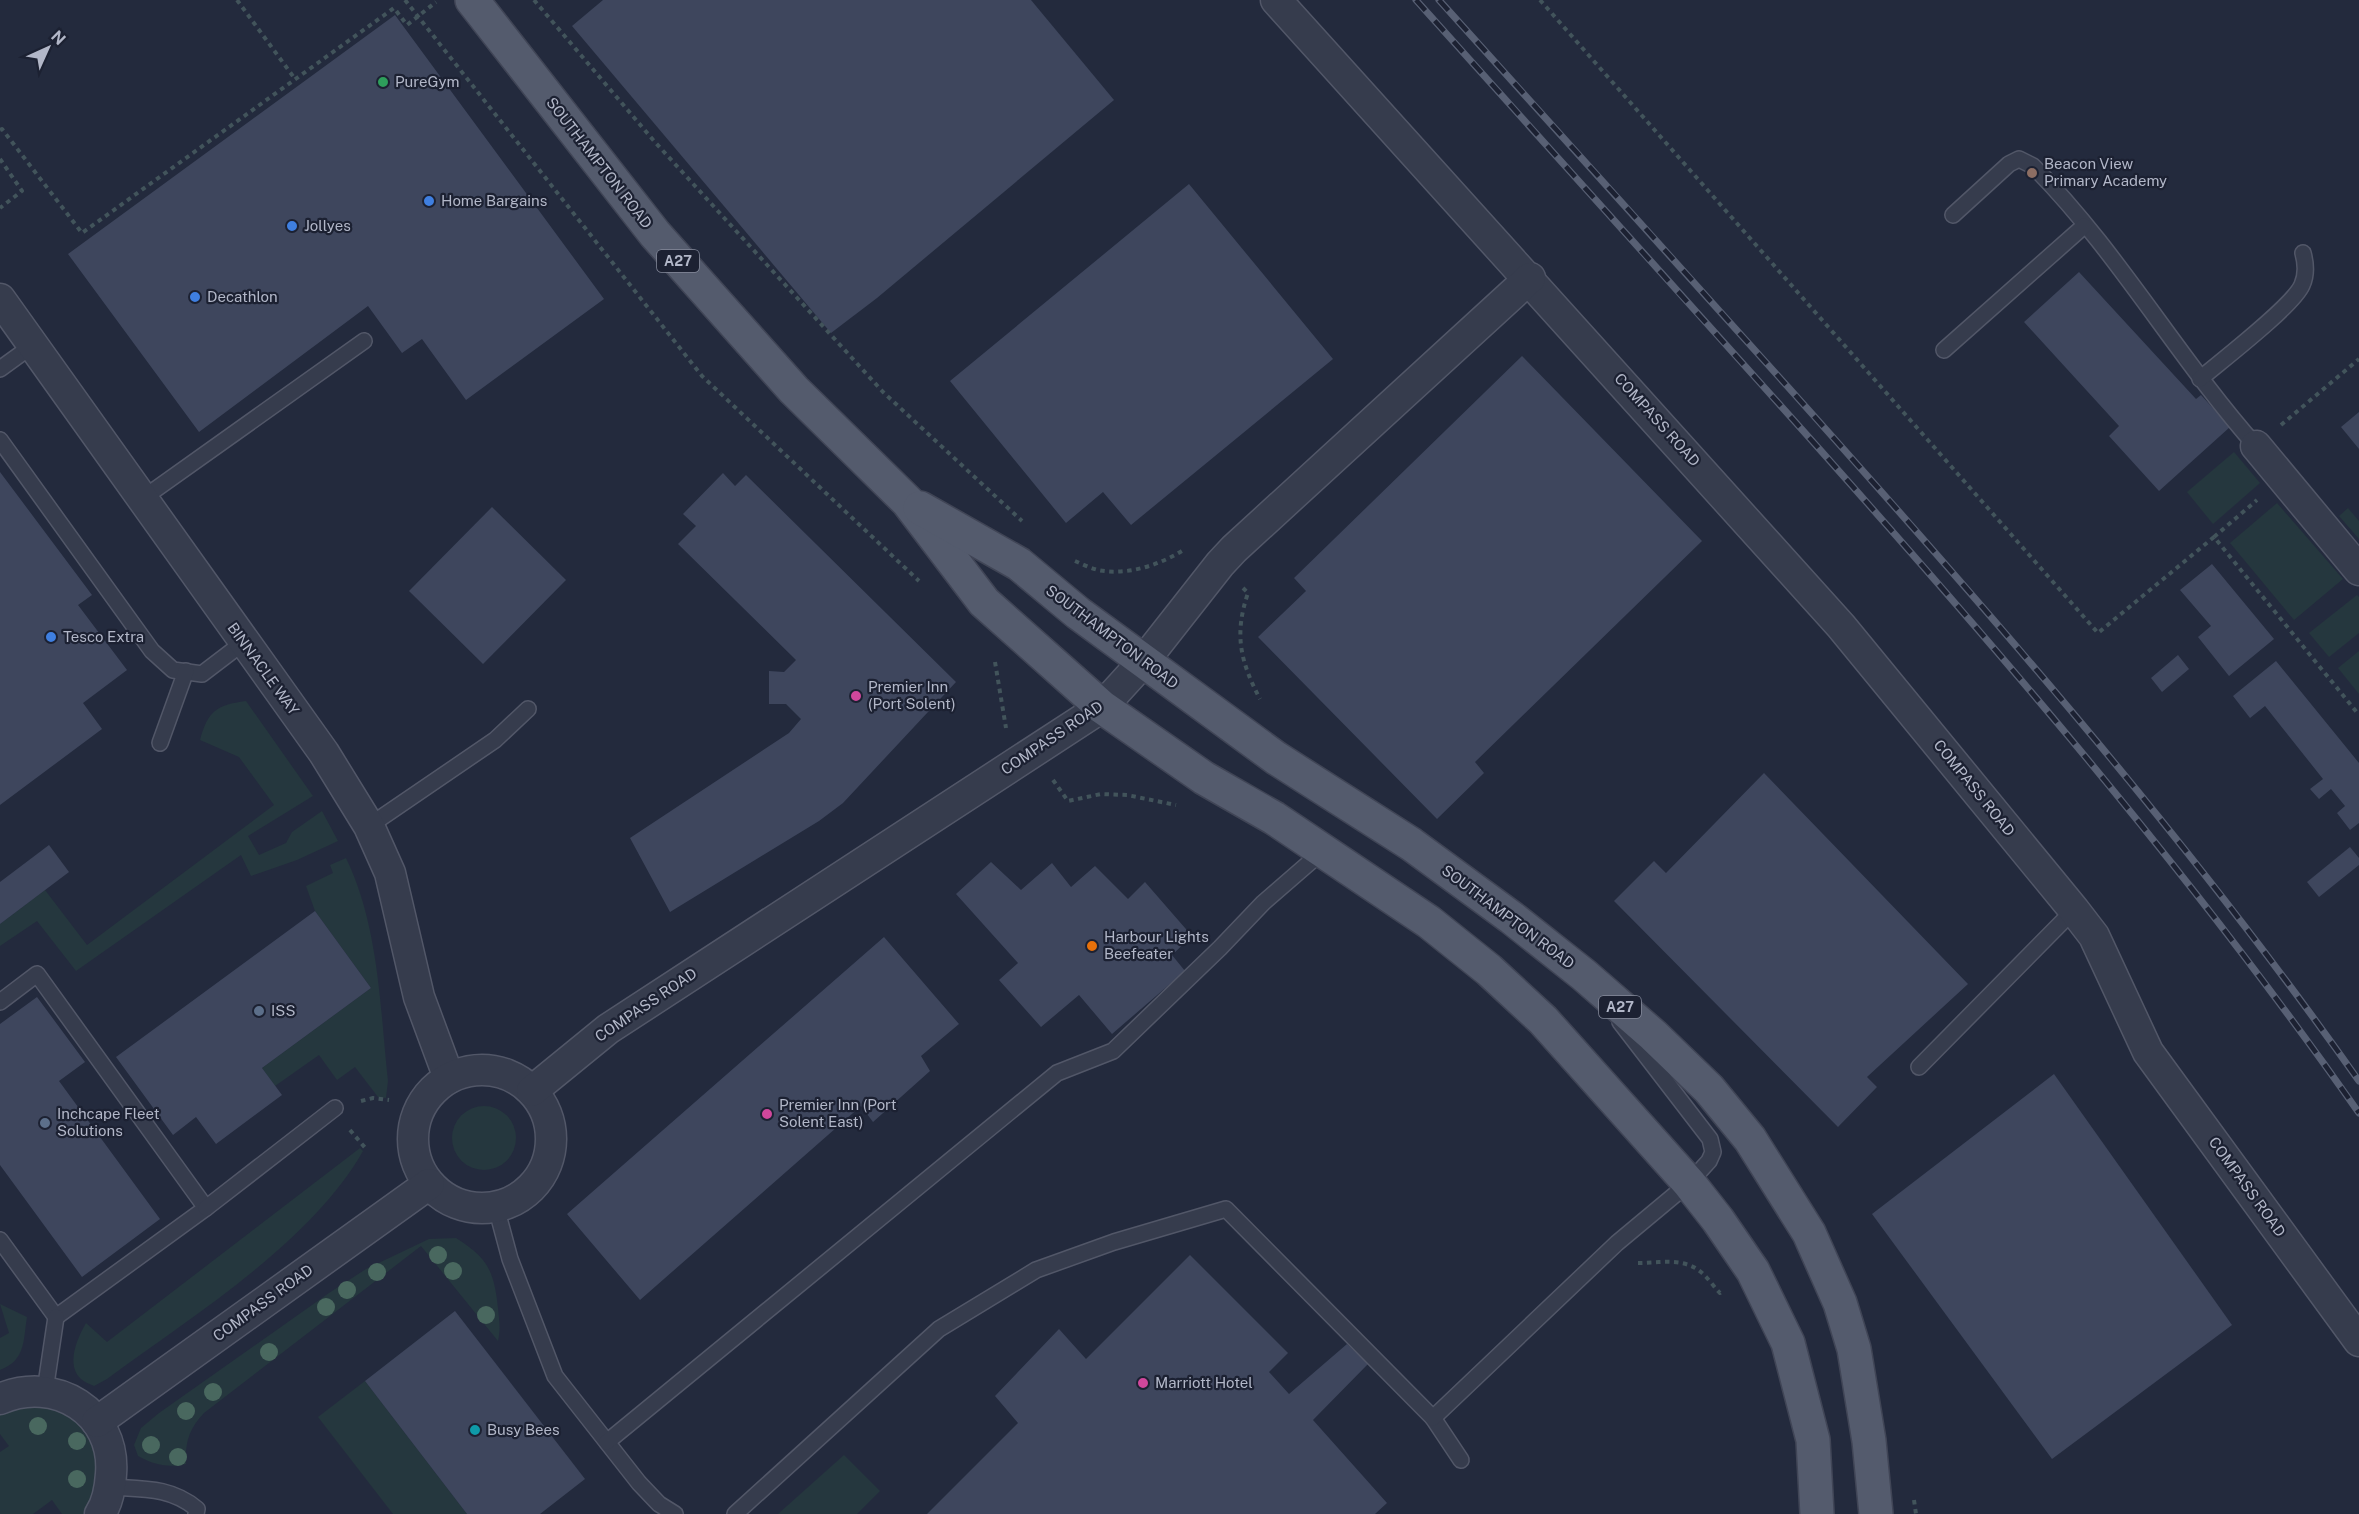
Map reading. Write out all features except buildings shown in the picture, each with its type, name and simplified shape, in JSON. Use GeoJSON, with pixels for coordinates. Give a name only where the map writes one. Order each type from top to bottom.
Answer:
{"type":"FeatureCollection","features":[{"type":"Feature","properties":{"kind":"main road","name":"SOUTHAMPTON ROAD"},"geometry":{"type":"LineString","coordinates":[[472,0],[662,242],[794,390],[908,502],[984,602],[1102,707],[1204,778],[1324,850],[1429,922],[1489,970],[1543,1020],[1689,1183],[1753,1271],[1788,1343],[1813,1440],[1816,1514]]}},
{"type":"Feature","properties":{"kind":"main road","name":"SOUTHAMPTON ROAD"},"geometry":{"type":"LineString","coordinates":[[908,502],[1019,564],[1143,663],[1276,758],[1411,844],[1512,918],[1584,975],[1653,1035],[1709,1089],[1750,1139],[1809,1233],[1840,1303],[1854,1349],[1869,1441],[1876,1514]]}},
{"type":"Feature","properties":{"kind":"street","name":"COMPASS ROAD"},"geometry":{"type":"LineString","coordinates":[[1276,0],[1530,278],[1841,626],[2074,910],[2094,936],[2148,1052],[2359,1341]]}},
{"type":"Feature","properties":{"kind":"street","name":"COMPASS ROAD"},"geometry":{"type":"LineString","coordinates":[[532,1091],[608,1029],[1102,707],[1143,663],[1234,549],[1530,278]]}},
{"type":"Feature","properties":{"kind":"street","name":"BINNACLE WAY"},"geometry":{"type":"LineString","coordinates":[[0,299],[324,753],[369,826],[390,873],[419,997],[449,1078]]}},
{"type":"Feature","properties":{"kind":"street"},"geometry":{"type":"LineString","coordinates":[[2256,446],[2359,570]]}},
{"type":"Feature","properties":{"kind":"street"},"geometry":{"type":"LineString","coordinates":[[466,1071],[501,1072],[518,1079],[532,1091],[543,1107],[550,1125],[552,1145],[547,1164],[538,1181],[512,1202],[496,1208],[477,1209],[459,1205],[443,1197],[429,1184],[418,1167],[413,1147],[414,1126],[420,1107],[432,1090],[449,1078],[466,1071]]}},
{"type":"Feature","properties":{"kind":"street","name":"COMPASS ROAD"},"geometry":{"type":"LineString","coordinates":[[97,1422],[429,1184]]}},
{"type":"Feature","properties":{"kind":"street"},"geometry":{"type":"LineString","coordinates":[[0,1399],[28,1390],[45,1391],[74,1402],[88,1411],[97,1422],[106,1440],[112,1465],[107,1504],[100,1514]]}},
{"type":"Feature","properties":{"kind":"lane"},"geometry":{"type":"LineString","coordinates":[[1953,215],[2009,164],[2019,159],[2033,166],[2115,264],[2200,379],[2256,446]]}},
{"type":"Feature","properties":{"kind":"lane"},"geometry":{"type":"LineString","coordinates":[[1944,350],[2084,226]]}},
{"type":"Feature","properties":{"kind":"lane"},"geometry":{"type":"LineString","coordinates":[[2200,379],[2264,325],[2302,287],[2307,264],[2303,253]]}},
{"type":"Feature","properties":{"kind":"lane"},"geometry":{"type":"LineString","coordinates":[[142,499],[363,341]]}},
{"type":"Feature","properties":{"kind":"lane"},"geometry":{"type":"LineString","coordinates":[[0,369],[33,345]]}},
{"type":"Feature","properties":{"kind":"lane"},"geometry":{"type":"LineString","coordinates":[[0,440],[152,651],[173,670],[202,674],[244,642]]}},
{"type":"Feature","properties":{"kind":"lane"},"geometry":{"type":"LineString","coordinates":[[160,743],[186,671]]}},
{"type":"Feature","properties":{"kind":"lane"},"geometry":{"type":"LineString","coordinates":[[369,826],[495,740],[528,709]]}},
{"type":"Feature","properties":{"kind":"lane"},"geometry":{"type":"LineString","coordinates":[[607,1442],[1057,1072],[1113,1051],[1220,948],[1263,903],[1324,850]]}},
{"type":"Feature","properties":{"kind":"lane"},"geometry":{"type":"LineString","coordinates":[[1919,1067],[2074,910]]}},
{"type":"Feature","properties":{"kind":"lane"},"geometry":{"type":"LineString","coordinates":[[0,1002],[37,974],[206,1208]]}},
{"type":"Feature","properties":{"kind":"lane"},"geometry":{"type":"LineString","coordinates":[[1433,1418],[1590,1269],[1689,1183],[1709,1161],[1713,1152],[1710,1139],[1584,975]]}},
{"type":"Feature","properties":{"kind":"lane"},"geometry":{"type":"LineString","coordinates":[[56,1317],[206,1208],[336,1108]]}},
{"type":"Feature","properties":{"kind":"lane"},"geometry":{"type":"LineString","coordinates":[[496,1208],[510,1259],[555,1376],[639,1483],[659,1504],[675,1514]]}},
{"type":"Feature","properties":{"kind":"lane"},"geometry":{"type":"LineString","coordinates":[[735,1514],[939,1329],[1036,1270],[1114,1242],[1226,1209],[1433,1418],[1461,1460]]}},
{"type":"Feature","properties":{"kind":"lane"},"geometry":{"type":"LineString","coordinates":[[0,1240],[56,1317],[45,1391]]}},
{"type":"Feature","properties":{"kind":"lane"},"geometry":{"type":"LineString","coordinates":[[111,1486],[164,1491],[183,1498],[196,1509],[196,1514]]}},
{"type":"Feature","properties":{"kind":"path"},"geometry":{"type":"LineString","coordinates":[[237,0],[295,79]]}},
{"type":"Feature","properties":{"kind":"path"},"geometry":{"type":"LineString","coordinates":[[405,0],[702,376],[927,588]]}},
{"type":"Feature","properties":{"kind":"path"},"geometry":{"type":"LineString","coordinates":[[0,130],[2,129],[82,233],[394,8],[407,25],[439,0]]}},
{"type":"Feature","properties":{"kind":"path"},"geometry":{"type":"LineString","coordinates":[[534,0],[654,141],[883,392],[1024,523]]}},
{"type":"Feature","properties":{"kind":"path"},"geometry":{"type":"LineString","coordinates":[[1540,0],[2098,633],[2283,479]]}},
{"type":"Feature","properties":{"kind":"path"},"geometry":{"type":"LineString","coordinates":[[0,159],[22,191],[0,208]]}},
{"type":"Feature","properties":{"kind":"path"},"geometry":{"type":"LineString","coordinates":[[2256,446],[2359,359]]}},
{"type":"Feature","properties":{"kind":"path"},"geometry":{"type":"LineString","coordinates":[[2214,537],[2359,714]]}},
{"type":"Feature","properties":{"kind":"path"},"geometry":{"type":"LineString","coordinates":[[994,661],[1005,728],[1034,752],[1068,801],[1101,794],[1127,795],[1184,806]]}},
{"type":"Feature","properties":{"kind":"shaded area"},"geometry":{"type":"Polygon","coordinates":[[[2234,452],[2260,483],[2213,524],[2187,492],[2234,452]]]}},
{"type":"Feature","properties":{"kind":"shaded area"},"geometry":{"type":"Polygon","coordinates":[[[2277,503],[2343,579],[2294,620],[2230,543],[2277,503]]]}},
{"type":"Feature","properties":{"kind":"shaded area"},"geometry":{"type":"Polygon","coordinates":[[[2348,508],[2359,521],[2359,539],[2339,516],[2348,508]]]}},
{"type":"Feature","properties":{"kind":"shaded area"},"geometry":{"type":"Polygon","coordinates":[[[2357,595],[2359,597],[2359,633],[2329,657],[2309,633],[2357,595]]]}},
{"type":"Feature","properties":{"kind":"shaded area"},"geometry":{"type":"Polygon","coordinates":[[[2359,651],[2359,694],[2338,668],[2359,651]]]}},
{"type":"Feature","properties":{"kind":"shaded area"},"geometry":{"type":"Polygon","coordinates":[[[246,701],[313,796],[248,836],[259,855],[286,843],[292,832],[322,811],[338,841],[297,860],[251,876],[241,855],[76,971],[37,921],[0,946],[0,924],[45,890],[87,945],[274,805],[239,757],[200,740],[206,722],[215,711],[220,707],[246,701]]]}},
{"type":"Feature","properties":{"kind":"shaded area"},"geometry":{"type":"Polygon","coordinates":[[[346,858],[357,884],[372,939],[388,1081],[386,1098],[378,1097],[355,1067],[337,1080],[319,1055],[275,1086],[262,1068],[371,988],[315,911],[306,886],[333,873],[330,865],[346,858]]]}},
{"type":"Feature","properties":{"kind":"shaded area"},"geometry":{"type":"Polygon","coordinates":[[[484,1106],[496,1108],[507,1115],[514,1126],[516,1138],[514,1150],[507,1161],[496,1168],[484,1170],[472,1168],[461,1161],[454,1150],[452,1138],[454,1126],[461,1115],[472,1108],[484,1106]]]}},
{"type":"Feature","properties":{"kind":"shaded area"},"geometry":{"type":"Polygon","coordinates":[[[360,1148],[363,1151],[341,1185],[313,1217],[247,1276],[107,1379],[94,1386],[85,1382],[76,1373],[74,1351],[86,1323],[107,1342],[360,1148]]]}},
{"type":"Feature","properties":{"kind":"shaded area"},"geometry":{"type":"Polygon","coordinates":[[[456,1238],[476,1252],[488,1267],[494,1284],[499,1316],[498,1341],[421,1246],[204,1413],[189,1436],[186,1464],[161,1465],[138,1456],[134,1445],[141,1428],[329,1293],[366,1269],[429,1239],[456,1238]]]}},
{"type":"Feature","properties":{"kind":"shaded area"},"geometry":{"type":"Polygon","coordinates":[[[0,1304],[27,1317],[24,1342],[19,1355],[15,1361],[0,1370],[0,1338],[9,1333],[0,1304]]]}},
{"type":"Feature","properties":{"kind":"shaded area"},"geometry":{"type":"Polygon","coordinates":[[[365,1381],[467,1514],[393,1514],[318,1417],[365,1381]]]}},
{"type":"Feature","properties":{"kind":"shaded area"},"geometry":{"type":"Polygon","coordinates":[[[28,1393],[96,1423],[98,1514],[62,1514],[52,1500],[33,1514],[0,1514],[0,1452],[9,1446],[0,1434],[0,1402],[28,1393]]]}},
{"type":"Feature","properties":{"kind":"shaded area"},"geometry":{"type":"Polygon","coordinates":[[[844,1455],[880,1491],[857,1514],[778,1514],[844,1455]]]}},
{"type":"Feature","properties":{"kind":"railway"},"geometry":{"type":"LineString","coordinates":[[1416,0],[1834,465],[1991,645],[2068,736],[2217,921],[2359,1113]]}},
{"type":"Feature","properties":{"kind":"railway"},"geometry":{"type":"LineString","coordinates":[[1439,0],[1788,387],[2011,640],[2084,726],[2225,901],[2359,1081]]}},
{"type":"Feature","properties":{"kind":"place","name":"PureGym"},"geometry":{"type":"Point","coordinates":[383,82]}},
{"type":"Feature","properties":{"kind":"place","name":"Beacon View Primary Academy"},"geometry":{"type":"Point","coordinates":[2032,173]}},
{"type":"Feature","properties":{"kind":"place","name":"Home Bargains"},"geometry":{"type":"Point","coordinates":[429,201]}},
{"type":"Feature","properties":{"kind":"place","name":"Jollyes"},"geometry":{"type":"Point","coordinates":[292,226]}},
{"type":"Feature","properties":{"kind":"place","name":"Decathlon"},"geometry":{"type":"Point","coordinates":[195,297]}},
{"type":"Feature","properties":{"kind":"place","name":"Tesco Extra"},"geometry":{"type":"Point","coordinates":[51,637]}},
{"type":"Feature","properties":{"kind":"place","name":"Premier Inn (Port Solent)"},"geometry":{"type":"Point","coordinates":[856,696]}},
{"type":"Feature","properties":{"kind":"place","name":"Harbour Lights Beefeater"},"geometry":{"type":"Point","coordinates":[1092,946]}},
{"type":"Feature","properties":{"kind":"place","name":"ISS"},"geometry":{"type":"Point","coordinates":[259,1011]}},
{"type":"Feature","properties":{"kind":"place","name":"Premier Inn (Port Solent East)"},"geometry":{"type":"Point","coordinates":[767,1114]}},
{"type":"Feature","properties":{"kind":"place","name":"Inchcape Fleet Solutions"},"geometry":{"type":"Point","coordinates":[45,1123]}},
{"type":"Feature","properties":{"kind":"place","name":"Marriott Hotel"},"geometry":{"type":"Point","coordinates":[1143,1383]}},
{"type":"Feature","properties":{"kind":"place","name":"Busy Bees"},"geometry":{"type":"Point","coordinates":[475,1430]}}]}
